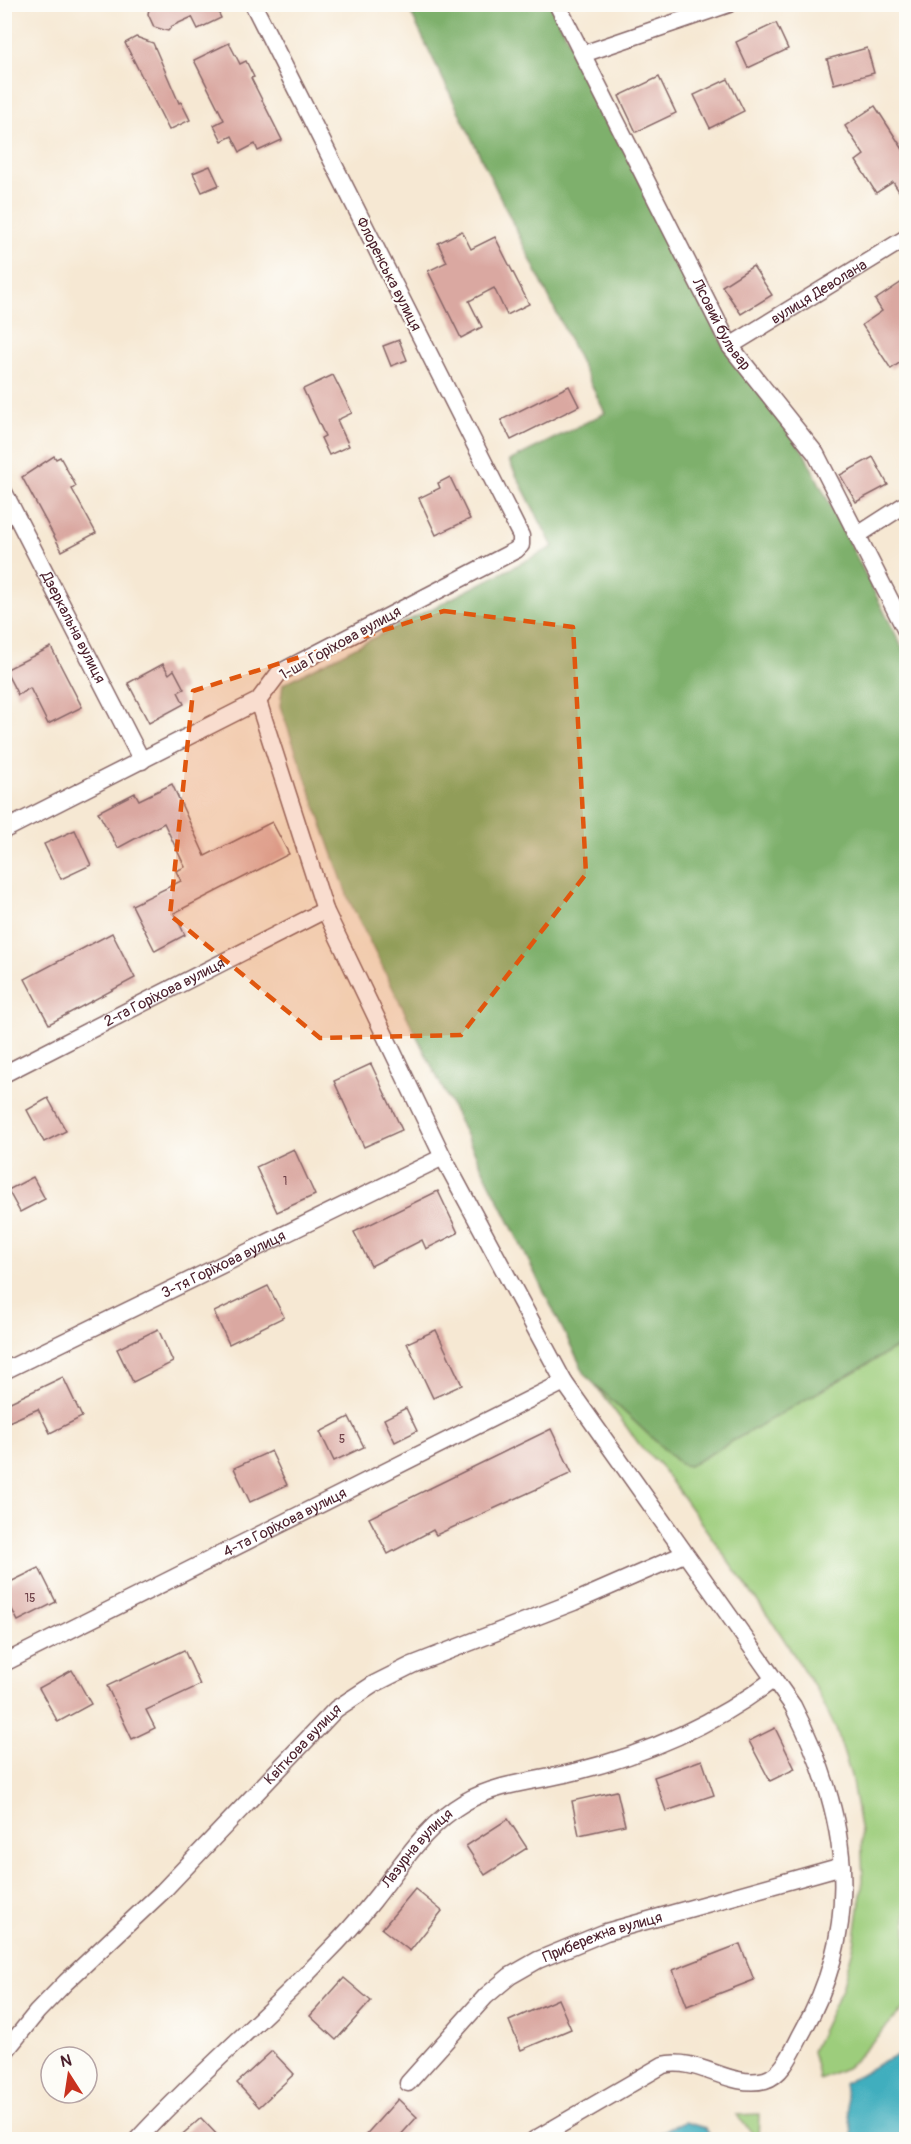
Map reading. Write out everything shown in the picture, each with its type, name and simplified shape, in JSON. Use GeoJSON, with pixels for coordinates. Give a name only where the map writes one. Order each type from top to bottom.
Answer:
{"type":"FeatureCollection","features":[{"type":"Feature","properties":{"kind":"street","name":"Флоренська вулиця"},"geometry":{"type":"LineString","coordinates":[[254,4],[521,536],[521,545]]}},
{"type":"Feature","properties":{"kind":"street","name":"Лісовий бульвар"},"geometry":{"type":"LineString","coordinates":[[557,4],[730,346],[799,429],[816,454],[906,631]]}},
{"type":"Feature","properties":{"kind":"street"},"geometry":{"type":"LineString","coordinates":[[583,54],[729,4]]}},
{"type":"Feature","properties":{"kind":"street","name":"вулиця Деволана"},"geometry":{"type":"LineString","coordinates":[[730,346],[906,238]]}},
{"type":"Feature","properties":{"kind":"street","name":"Дзеркальна вулиця"},"geometry":{"type":"LineString","coordinates":[[4,492],[142,761]]}},
{"type":"Feature","properties":{"kind":"street"},"geometry":{"type":"LineString","coordinates":[[858,535],[906,504]]}},
{"type":"Feature","properties":{"kind":"street","name":"1-ша Горіхова вулиця"},"geometry":{"type":"LineString","coordinates":[[4,830],[258,701],[279,673],[516,550],[521,545]]}},
{"type":"Feature","properties":{"kind":"street"},"geometry":{"type":"LineString","coordinates":[[258,701],[325,910],[443,1156],[564,1382],[793,1706],[825,1775],[839,1832],[842,1866],[839,1929],[827,1985],[782,2067],[766,2080],[746,2081],[728,2078],[685,2063],[663,2065],[534,2139]]}},
{"type":"Feature","properties":{"kind":"street","name":"2-га Горіхова вулиця"},"geometry":{"type":"LineString","coordinates":[[4,1074],[325,910]]}},
{"type":"Feature","properties":{"kind":"street","name":"3-тя Горіхова вулиця"},"geometry":{"type":"LineString","coordinates":[[4,1371],[443,1156]]}},
{"type":"Feature","properties":{"kind":"street","name":"4-та Горіхова вулиця"},"geometry":{"type":"LineString","coordinates":[[4,1663],[564,1382]]}},
{"type":"Feature","properties":{"kind":"street","name":"Квіткова вулиця"},"geometry":{"type":"LineString","coordinates":[[4,2053],[59,1989],[163,1892],[336,1709],[374,1684],[412,1665],[574,1602],[684,1554]]}},
{"type":"Feature","properties":{"kind":"street","name":"Лазурна вулиця"},"geometry":{"type":"LineString","coordinates":[[137,2139],[326,1955],[373,1902],[422,1836],[444,1816],[467,1801],[492,1790],[585,1769],[668,1742],[738,1706],[774,1679]]}},
{"type":"Feature","properties":{"kind":"street","name":"Прибережна вулиця"},"geometry":{"type":"LineString","coordinates":[[408,2083],[486,1996],[510,1976],[538,1960],[606,1932],[842,1866]]}},
{"type":"Feature","properties":{"kind":"highlighted area"},"geometry":{"type":"Polygon","coordinates":[[[444,611],[573,627],[586,874],[461,1035],[320,1038],[170,915],[193,691],[444,611]]]}},
{"type":"Feature","properties":{"kind":"green space"},"geometry":{"type":"Polygon","coordinates":[[[407,5],[551,5],[725,348],[803,451],[906,655],[906,1342],[689,1466],[680,1464],[586,1376],[349,900],[280,706],[283,684],[553,547],[509,461],[605,413],[407,5]]]}},
{"type":"Feature","properties":{"kind":"green space"},"geometry":{"type":"Polygon","coordinates":[[[906,1342],[906,2006],[848,2067],[819,2079],[812,2051],[842,1988],[854,1945],[863,1880],[861,1833],[851,1776],[836,1729],[817,1691],[780,1633],[659,1464],[642,1448],[594,1383],[680,1464],[689,1466],[906,1342]]]}},
{"type":"Feature","properties":{"kind":"green space"},"geometry":{"type":"Polygon","coordinates":[[[759,2114],[758,2139],[736,2115],[759,2114]]]}},
{"type":"Feature","properties":{"kind":"water"},"geometry":{"type":"Polygon","coordinates":[[[906,2052],[906,2139],[853,2139],[844,2084],[885,2060],[906,2052]]]}},
{"type":"Feature","properties":{"kind":"water"},"geometry":{"type":"Polygon","coordinates":[[[685,2122],[705,2128],[713,2139],[650,2139],[669,2128],[685,2122]]]}},
{"type":"Feature","properties":{"kind":"building"},"geometry":{"type":"Polygon","coordinates":[[[150,4],[220,4],[215,6],[221,18],[198,29],[192,17],[172,26],[168,31],[154,27],[148,14],[150,4]]]}},
{"type":"Feature","properties":{"kind":"building"},"geometry":{"type":"Polygon","coordinates":[[[776,23],[788,49],[748,68],[736,42],[776,23]]]}},
{"type":"Feature","properties":{"kind":"building"},"geometry":{"type":"Polygon","coordinates":[[[136,37],[153,43],[179,103],[181,102],[190,120],[169,130],[125,43],[136,37]]]}},
{"type":"Feature","properties":{"kind":"building"},"geometry":{"type":"Polygon","coordinates":[[[229,43],[240,64],[246,61],[254,77],[251,78],[282,140],[258,151],[255,144],[240,152],[232,136],[222,141],[214,125],[224,120],[194,60],[229,43]]]}},
{"type":"Feature","properties":{"kind":"building"},"geometry":{"type":"Polygon","coordinates":[[[867,48],[874,73],[834,84],[827,59],[867,48]]]}},
{"type":"Feature","properties":{"kind":"building"},"geometry":{"type":"Polygon","coordinates":[[[659,77],[676,113],[636,132],[619,96],[659,77]]]}},
{"type":"Feature","properties":{"kind":"building"},"geometry":{"type":"Polygon","coordinates":[[[728,79],[744,111],[710,128],[694,95],[728,79]]]}},
{"type":"Feature","properties":{"kind":"building"},"geometry":{"type":"Polygon","coordinates":[[[875,106],[906,154],[906,202],[893,182],[876,193],[856,161],[864,155],[845,126],[875,106]]]}},
{"type":"Feature","properties":{"kind":"building"},"geometry":{"type":"Polygon","coordinates":[[[210,166],[219,185],[202,192],[193,173],[210,166]]]}},
{"type":"Feature","properties":{"kind":"building"},"geometry":{"type":"Polygon","coordinates":[[[462,231],[471,249],[495,237],[529,304],[507,315],[494,288],[469,301],[482,327],[461,338],[428,271],[447,262],[438,243],[462,231]]]}},
{"type":"Feature","properties":{"kind":"building"},"geometry":{"type":"Polygon","coordinates":[[[753,266],[772,295],[741,314],[722,286],[753,266]]]}},
{"type":"Feature","properties":{"kind":"building"},"geometry":{"type":"Polygon","coordinates":[[[902,282],[906,289],[906,358],[891,369],[862,325],[882,311],[875,300],[902,282]]]}},
{"type":"Feature","properties":{"kind":"building"},"geometry":{"type":"Polygon","coordinates":[[[399,340],[407,360],[391,366],[383,346],[399,340]]]}},
{"type":"Feature","properties":{"kind":"building"},"geometry":{"type":"Polygon","coordinates":[[[333,375],[352,413],[337,420],[349,446],[329,455],[321,438],[325,436],[303,389],[333,375]]]}},
{"type":"Feature","properties":{"kind":"building"},"geometry":{"type":"Polygon","coordinates":[[[569,386],[579,406],[511,440],[501,420],[569,386]]]}},
{"type":"Feature","properties":{"kind":"building"},"geometry":{"type":"Polygon","coordinates":[[[54,456],[56,459],[60,457],[76,486],[72,489],[96,533],[62,551],[22,477],[54,456]]]}},
{"type":"Feature","properties":{"kind":"building"},"geometry":{"type":"Polygon","coordinates":[[[873,457],[888,485],[856,502],[840,475],[873,457]]]}},
{"type":"Feature","properties":{"kind":"building"},"geometry":{"type":"Polygon","coordinates":[[[450,477],[470,519],[436,535],[419,498],[440,488],[438,483],[450,477]]]}},
{"type":"Feature","properties":{"kind":"building"},"geometry":{"type":"Polygon","coordinates":[[[51,647],[82,707],[48,724],[30,688],[18,695],[5,670],[51,647]]]}},
{"type":"Feature","properties":{"kind":"building"},"geometry":{"type":"Polygon","coordinates":[[[163,664],[169,674],[174,670],[184,689],[178,692],[184,704],[149,723],[128,683],[163,664]]]}},
{"type":"Feature","properties":{"kind":"building"},"geometry":{"type":"Polygon","coordinates":[[[172,784],[205,856],[272,822],[289,854],[174,913],[185,935],[155,951],[132,905],[181,881],[176,871],[185,867],[164,823],[118,848],[98,812],[135,793],[139,800],[172,784]]]}},
{"type":"Feature","properties":{"kind":"building"},"geometry":{"type":"Polygon","coordinates":[[[75,830],[91,865],[61,879],[44,844],[75,830]]]}},
{"type":"Feature","properties":{"kind":"building"},"geometry":{"type":"Polygon","coordinates":[[[112,933],[135,978],[49,1024],[25,979],[112,933]]]}},
{"type":"Feature","properties":{"kind":"building"},"geometry":{"type":"Polygon","coordinates":[[[371,1064],[402,1130],[364,1147],[334,1081],[371,1064]]]}},
{"type":"Feature","properties":{"kind":"building"},"geometry":{"type":"Polygon","coordinates":[[[48,1098],[66,1131],[44,1142],[27,1110],[48,1098]]]}},
{"type":"Feature","properties":{"kind":"building"},"geometry":{"type":"Polygon","coordinates":[[[294,1149],[315,1195],[277,1212],[256,1167],[294,1149]]]}},
{"type":"Feature","properties":{"kind":"building"},"geometry":{"type":"Polygon","coordinates":[[[33,1177],[45,1199],[20,1212],[8,1190],[33,1177]]]}},
{"type":"Feature","properties":{"kind":"building"},"geometry":{"type":"Polygon","coordinates":[[[438,1191],[458,1233],[426,1249],[422,1240],[371,1266],[354,1232],[438,1191]]]}},
{"type":"Feature","properties":{"kind":"building"},"geometry":{"type":"Polygon","coordinates":[[[268,1286],[284,1317],[229,1344],[214,1312],[268,1286]]]}},
{"type":"Feature","properties":{"kind":"building"},"geometry":{"type":"Polygon","coordinates":[[[158,1329],[173,1362],[133,1382],[117,1349],[158,1329]]]}},
{"type":"Feature","properties":{"kind":"building"},"geometry":{"type":"Polygon","coordinates":[[[436,1330],[462,1385],[433,1398],[407,1343],[436,1330]]]}},
{"type":"Feature","properties":{"kind":"building"},"geometry":{"type":"Polygon","coordinates":[[[63,1377],[82,1417],[50,1433],[38,1409],[4,1424],[4,1405],[63,1377]]]}},
{"type":"Feature","properties":{"kind":"building"},"geometry":{"type":"Polygon","coordinates":[[[406,1408],[417,1431],[395,1442],[384,1419],[406,1408]]]}},
{"type":"Feature","properties":{"kind":"building"},"geometry":{"type":"Polygon","coordinates":[[[349,1417],[364,1447],[334,1461],[320,1432],[349,1417]]]}},
{"type":"Feature","properties":{"kind":"building"},"geometry":{"type":"Polygon","coordinates":[[[551,1429],[572,1473],[436,1535],[433,1530],[388,1554],[369,1518],[551,1429]]]}},
{"type":"Feature","properties":{"kind":"building"},"geometry":{"type":"Polygon","coordinates":[[[271,1451],[287,1485],[250,1502],[234,1468],[271,1451]]]}},
{"type":"Feature","properties":{"kind":"building"},"geometry":{"type":"Polygon","coordinates":[[[39,1568],[56,1602],[18,1621],[4,1594],[4,1585],[39,1568]]]}},
{"type":"Feature","properties":{"kind":"building"},"geometry":{"type":"Polygon","coordinates":[[[184,1650],[200,1685],[146,1710],[155,1728],[132,1739],[107,1686],[184,1650]]]}},
{"type":"Feature","properties":{"kind":"building"},"geometry":{"type":"Polygon","coordinates":[[[72,1670],[91,1704],[58,1722],[39,1688],[72,1670]]]}},
{"type":"Feature","properties":{"kind":"building"},"geometry":{"type":"Polygon","coordinates":[[[775,1728],[795,1769],[770,1781],[749,1741],[775,1728]]]}},
{"type":"Feature","properties":{"kind":"building"},"geometry":{"type":"Polygon","coordinates":[[[702,1760],[714,1795],[666,1811],[654,1777],[702,1760]]]}},
{"type":"Feature","properties":{"kind":"building"},"geometry":{"type":"Polygon","coordinates":[[[617,1791],[625,1825],[579,1835],[572,1801],[617,1791]]]}},
{"type":"Feature","properties":{"kind":"building"},"geometry":{"type":"Polygon","coordinates":[[[508,1819],[527,1848],[485,1875],[466,1846],[508,1819]]]}},
{"type":"Feature","properties":{"kind":"building"},"geometry":{"type":"Polygon","coordinates":[[[415,1889],[442,1911],[410,1951],[382,1929],[415,1889]]]}},
{"type":"Feature","properties":{"kind":"building"},"geometry":{"type":"Polygon","coordinates":[[[740,1944],[754,1980],[687,2006],[673,1970],[740,1944]]]}},
{"type":"Feature","properties":{"kind":"building"},"geometry":{"type":"Polygon","coordinates":[[[344,1978],[371,2001],[336,2040],[310,2016],[344,1978]]]}},
{"type":"Feature","properties":{"kind":"building"},"geometry":{"type":"Polygon","coordinates":[[[558,1999],[571,2029],[521,2050],[509,2021],[558,1999]]]}},
{"type":"Feature","properties":{"kind":"building"},"geometry":{"type":"Polygon","coordinates":[[[272,2051],[294,2074],[259,2107],[237,2083],[272,2051]]]}},
{"type":"Feature","properties":{"kind":"building"},"geometry":{"type":"Polygon","coordinates":[[[398,2099],[417,2117],[397,2139],[362,2139],[398,2099]]]}},
{"type":"Feature","properties":{"kind":"building"},"geometry":{"type":"Polygon","coordinates":[[[201,2118],[221,2139],[177,2139],[201,2118]]]}}]}
